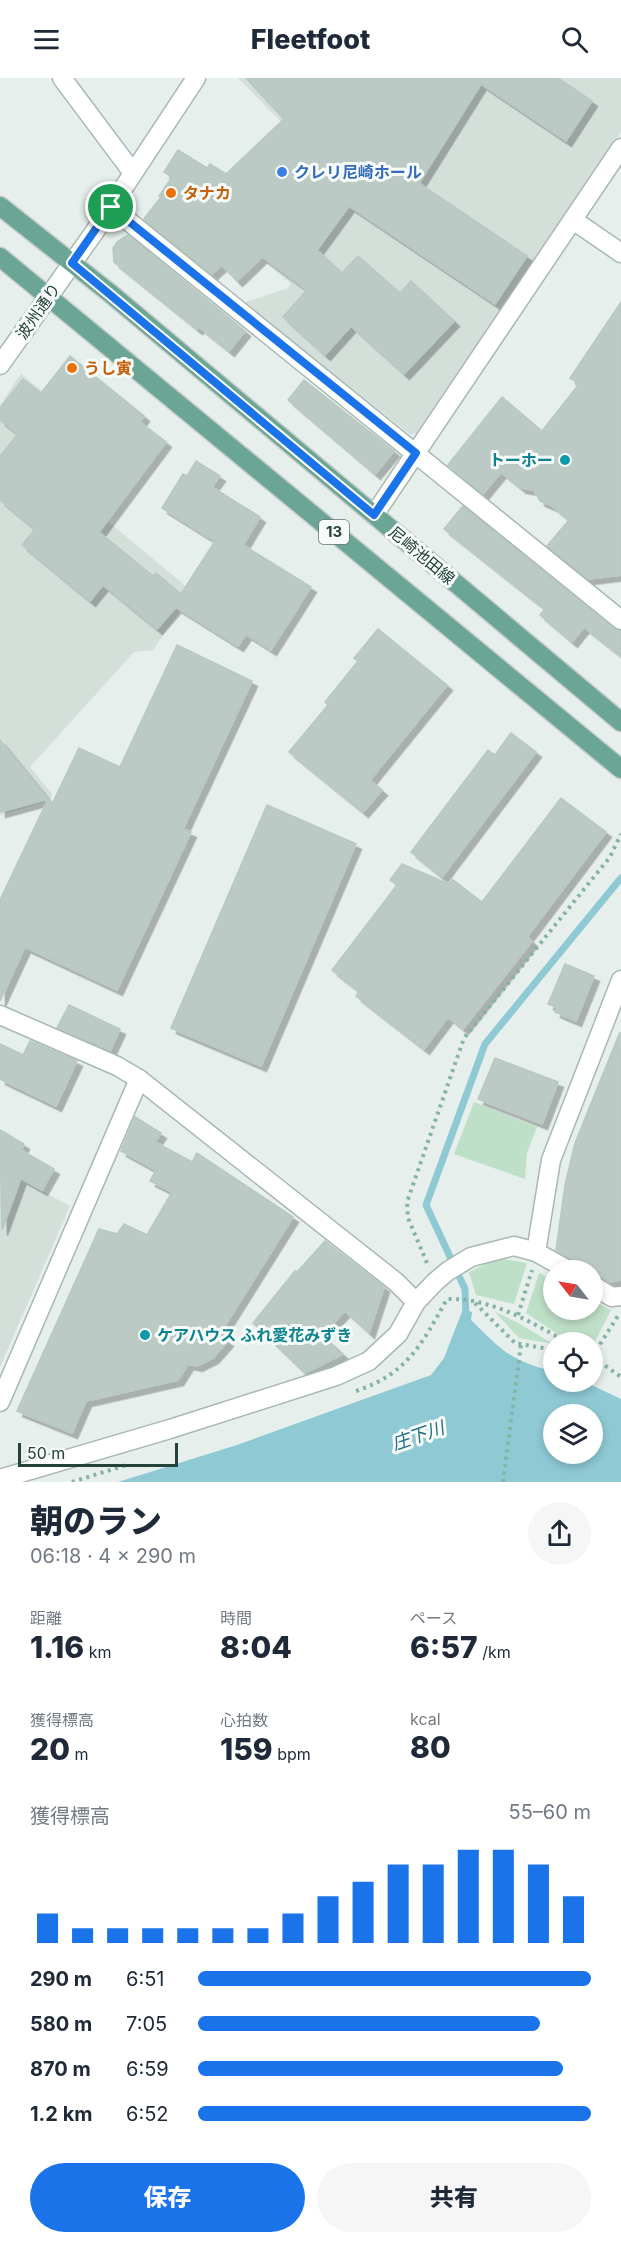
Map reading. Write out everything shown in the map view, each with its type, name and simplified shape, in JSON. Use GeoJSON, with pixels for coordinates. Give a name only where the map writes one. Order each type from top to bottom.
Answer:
{"type":"FeatureCollection","features":[{"type":"Feature","properties":{"kind":"main road","name":"尼崎池田線"},"geometry":{"type":"LineString","coordinates":[[0,206],[72,263],[621,722]]}},
{"type":"Feature","properties":{"kind":"main road","name":"13"},"geometry":{"type":"LineString","coordinates":[[0,257],[621,769]]}},
{"type":"Feature","properties":{"kind":"street"},"geometry":{"type":"LineString","coordinates":[[62,78],[133,173]]}},
{"type":"Feature","properties":{"kind":"street","name":"波州通り"},"geometry":{"type":"LineString","coordinates":[[0,365],[111,207],[196,78]]}},
{"type":"Feature","properties":{"kind":"street"},"geometry":{"type":"LineString","coordinates":[[374,515],[621,148]]}},
{"type":"Feature","properties":{"kind":"street"},"geometry":{"type":"LineString","coordinates":[[111,207],[621,620]]}},
{"type":"Feature","properties":{"kind":"street"},"geometry":{"type":"LineString","coordinates":[[573,220],[621,253]]}},
{"type":"Feature","properties":{"kind":"street"},"geometry":{"type":"LineString","coordinates":[[536,1252],[551,1160],[621,980]]}},
{"type":"Feature","properties":{"kind":"street"},"geometry":{"type":"LineString","coordinates":[[0,1015],[117,1066],[139,1079],[396,1282],[416,1302]]}},
{"type":"Feature","properties":{"kind":"street"},"geometry":{"type":"LineString","coordinates":[[0,1402],[139,1079]]}},
{"type":"Feature","properties":{"kind":"street"},"geometry":{"type":"LineString","coordinates":[[0,1479],[170,1429],[336,1376],[369,1361],[398,1334],[416,1302],[448,1271],[471,1257],[514,1246],[536,1252],[550,1260]]}},
{"type":"Feature","properties":{"kind":"street"},"geometry":{"type":"LineString","coordinates":[[603,1292],[612,1297],[620,1297]]}},
{"type":"Feature","properties":{"kind":"path"},"geometry":{"type":"LineString","coordinates":[[429,1268],[408,1218],[406,1202],[464,1038],[610,856],[621,834]]}},
{"type":"Feature","properties":{"kind":"path"},"geometry":{"type":"LineString","coordinates":[[518,1315],[536,1252]]}},
{"type":"Feature","properties":{"kind":"path"},"geometry":{"type":"LineString","coordinates":[[603,1340],[619,1314],[620,1297]]}},
{"type":"Feature","properties":{"kind":"path"},"geometry":{"type":"LineString","coordinates":[[407,1360],[425,1337],[447,1299],[488,1304],[518,1315],[549,1332]]}},
{"type":"Feature","properties":{"kind":"path"},"geometry":{"type":"LineString","coordinates":[[475,1303],[515,1343],[543,1348]]}},
{"type":"Feature","properties":{"kind":"path"},"geometry":{"type":"LineString","coordinates":[[503,1482],[521,1344]]}},
{"type":"Feature","properties":{"kind":"path"},"geometry":{"type":"LineString","coordinates":[[603,1364],[621,1377]]}},
{"type":"Feature","properties":{"kind":"shaded area"},"geometry":{"type":"Polygon","coordinates":[[[238,78],[621,78],[621,132],[421,433],[410,434],[243,303],[288,288],[291,284],[260,258],[339,181],[238,78]]]}},
{"type":"Feature","properties":{"kind":"shaded area"},"geometry":{"type":"Polygon","coordinates":[[[21,374],[119,451],[82,500],[193,592],[153,650],[134,652],[30,767],[52,794],[50,801],[0,815],[0,405],[21,374]]]}},
{"type":"Feature","properties":{"kind":"shaded area"},"geometry":{"type":"Polygon","coordinates":[[[0,1169],[70,1206],[0,1367],[0,1169]]]}},
{"type":"Feature","properties":{"kind":"green space"},"geometry":{"type":"Polygon","coordinates":[[[474,1102],[537,1127],[527,1153],[525,1179],[454,1154],[474,1102]]]}},
{"type":"Feature","properties":{"kind":"green space"},"geometry":{"type":"Polygon","coordinates":[[[498,1258],[527,1263],[514,1304],[476,1295],[469,1272],[498,1258]]]}},
{"type":"Feature","properties":{"kind":"green space"},"geometry":{"type":"Polygon","coordinates":[[[539,1273],[543,1275],[543,1320],[603,1320],[603,1306],[611,1310],[600,1332],[555,1332],[526,1313],[539,1273]]]}},
{"type":"Feature","properties":{"kind":"green space"},"geometry":{"type":"Polygon","coordinates":[[[494,1311],[543,1338],[543,1342],[519,1338],[494,1311]]]}},
{"type":"Feature","properties":{"kind":"water","name":"庄下川"},"geometry":{"type":"Polygon","coordinates":[[[463,1309],[472,1312],[471,1320],[490,1339],[517,1359],[543,1368],[543,1392],[603,1390],[621,1399],[621,1482],[118,1482],[237,1445],[431,1375],[444,1358],[463,1309]]]}},
{"type":"Feature","properties":{"kind":"building"},"geometry":{"type":"Polygon","coordinates":[[[246,78],[558,78],[592,101],[566,141],[481,84],[419,183],[527,256],[495,304],[349,206],[317,250],[342,273],[358,256],[400,293],[411,281],[454,321],[404,374],[351,326],[325,355],[283,317],[307,290],[262,257],[237,281],[222,265],[212,274],[144,219],[161,197],[159,196],[172,177],[164,172],[178,150],[207,168],[210,164],[226,174],[284,119],[246,78]]]}},
{"type":"Feature","properties":{"kind":"building"},"geometry":{"type":"Polygon","coordinates":[[[128,235],[245,331],[229,351],[199,327],[197,329],[114,262],[113,248],[118,241],[128,235]]]}},
{"type":"Feature","properties":{"kind":"building"},"geometry":{"type":"Polygon","coordinates":[[[621,302],[621,575],[588,579],[547,546],[569,520],[552,506],[540,501],[534,490],[521,488],[501,472],[483,494],[448,465],[502,397],[542,431],[579,384],[570,378],[621,302]]]}},
{"type":"Feature","properties":{"kind":"building"},"geometry":{"type":"Polygon","coordinates":[[[70,356],[144,416],[140,422],[166,442],[99,532],[153,576],[156,573],[181,594],[215,541],[162,508],[183,474],[187,476],[196,461],[220,476],[212,487],[260,517],[243,545],[311,587],[271,650],[246,634],[238,646],[176,607],[157,629],[103,585],[90,601],[22,545],[35,529],[0,500],[0,456],[18,434],[0,420],[0,408],[23,379],[41,393],[70,356]]]}},
{"type":"Feature","properties":{"kind":"building"},"geometry":{"type":"Polygon","coordinates":[[[304,380],[394,451],[375,474],[288,400],[304,380]]]}},
{"type":"Feature","properties":{"kind":"building"},"geometry":{"type":"Polygon","coordinates":[[[463,506],[614,629],[621,631],[621,656],[584,627],[572,642],[540,615],[545,609],[444,529],[463,506]]]}},
{"type":"Feature","properties":{"kind":"building"},"geometry":{"type":"Polygon","coordinates":[[[378,629],[447,685],[370,780],[382,790],[363,812],[289,752],[328,705],[325,702],[358,661],[354,658],[378,629]]]}},
{"type":"Feature","properties":{"kind":"building"},"geometry":{"type":"Polygon","coordinates":[[[177,645],[252,681],[183,829],[191,832],[117,990],[25,947],[0,1001],[0,900],[48,799],[52,804],[79,748],[120,767],[177,645]]]}},
{"type":"Feature","properties":{"kind":"building"},"geometry":{"type":"Polygon","coordinates":[[[511,733],[536,752],[442,877],[411,852],[488,750],[495,755],[511,733]]]}},
{"type":"Feature","properties":{"kind":"building"},"geometry":{"type":"Polygon","coordinates":[[[0,740],[48,799],[0,812],[0,740]]]}},
{"type":"Feature","properties":{"kind":"building"},"geometry":{"type":"Polygon","coordinates":[[[561,798],[606,832],[527,937],[532,941],[463,1029],[448,1017],[424,1049],[356,996],[359,991],[332,970],[397,885],[390,880],[402,864],[449,884],[452,879],[482,902],[561,798]]]}},
{"type":"Feature","properties":{"kind":"building"},"geometry":{"type":"Polygon","coordinates":[[[267,805],[356,844],[261,1066],[171,1028],[267,805]]]}},
{"type":"Feature","properties":{"kind":"building"},"geometry":{"type":"Polygon","coordinates":[[[565,964],[594,976],[576,1021],[555,1012],[557,1007],[548,1004],[565,964]]]}},
{"type":"Feature","properties":{"kind":"building"},"geometry":{"type":"Polygon","coordinates":[[[69,1005],[120,1029],[110,1051],[57,1028],[69,1005]]]}},
{"type":"Feature","properties":{"kind":"building"},"geometry":{"type":"Polygon","coordinates":[[[620,1032],[621,1280],[610,1282],[603,1278],[603,1260],[573,1260],[556,1250],[565,1185],[575,1143],[620,1032]]]}},
{"type":"Feature","properties":{"kind":"building"},"geometry":{"type":"Polygon","coordinates":[[[30,1041],[77,1061],[56,1106],[0,1079],[0,1044],[23,1055],[30,1041]]]}},
{"type":"Feature","properties":{"kind":"building"},"geometry":{"type":"Polygon","coordinates":[[[495,1058],[558,1082],[542,1124],[478,1099],[495,1058]]]}},
{"type":"Feature","properties":{"kind":"building","name":"ケアハウス ふれ愛花みずき"},"geometry":{"type":"Polygon","coordinates":[[[135,1117],[161,1133],[155,1142],[192,1162],[197,1153],[293,1217],[219,1335],[228,1341],[213,1358],[197,1366],[188,1364],[178,1380],[86,1401],[72,1433],[17,1411],[99,1229],[117,1234],[124,1224],[147,1235],[172,1192],[150,1181],[156,1170],[121,1151],[135,1117]]]}},
{"type":"Feature","properties":{"kind":"building"},"geometry":{"type":"Polygon","coordinates":[[[0,1130],[24,1144],[21,1150],[54,1169],[42,1190],[21,1178],[2,1230],[0,1130]]]}},
{"type":"Feature","properties":{"kind":"building"},"geometry":{"type":"Polygon","coordinates":[[[325,1241],[384,1287],[369,1333],[345,1311],[322,1335],[343,1354],[305,1373],[253,1323],[295,1271],[297,1272],[325,1241]]]}},
{"type":"Feature","properties":{"kind":"waterway"},"geometry":{"type":"LineString","coordinates":[[466,1317],[465,1289],[426,1205],[485,1044],[621,878]]}},
{"type":"Feature","properties":{"kind":"place","name":"クレリ尼崎ホール"},"geometry":{"type":"Point","coordinates":[282,172]}},
{"type":"Feature","properties":{"kind":"place","name":"タナカ"},"geometry":{"type":"Point","coordinates":[171,193]}},
{"type":"Feature","properties":{"kind":"place","name":"うし寅"},"geometry":{"type":"Point","coordinates":[72,368]}},
{"type":"Feature","properties":{"kind":"place","name":"トーホー"},"geometry":{"type":"Point","coordinates":[565,460]}},
{"type":"Feature","properties":{"kind":"place","name":"ケアハウス ふれ愛花みずき"},"geometry":{"type":"Point","coordinates":[145,1335]}},
{"type":"Feature","properties":{"kind":"route"},"geometry":{"type":"LineString","coordinates":[[111,207],[416,453],[374,515],[72,263],[111,207]]}}]}
